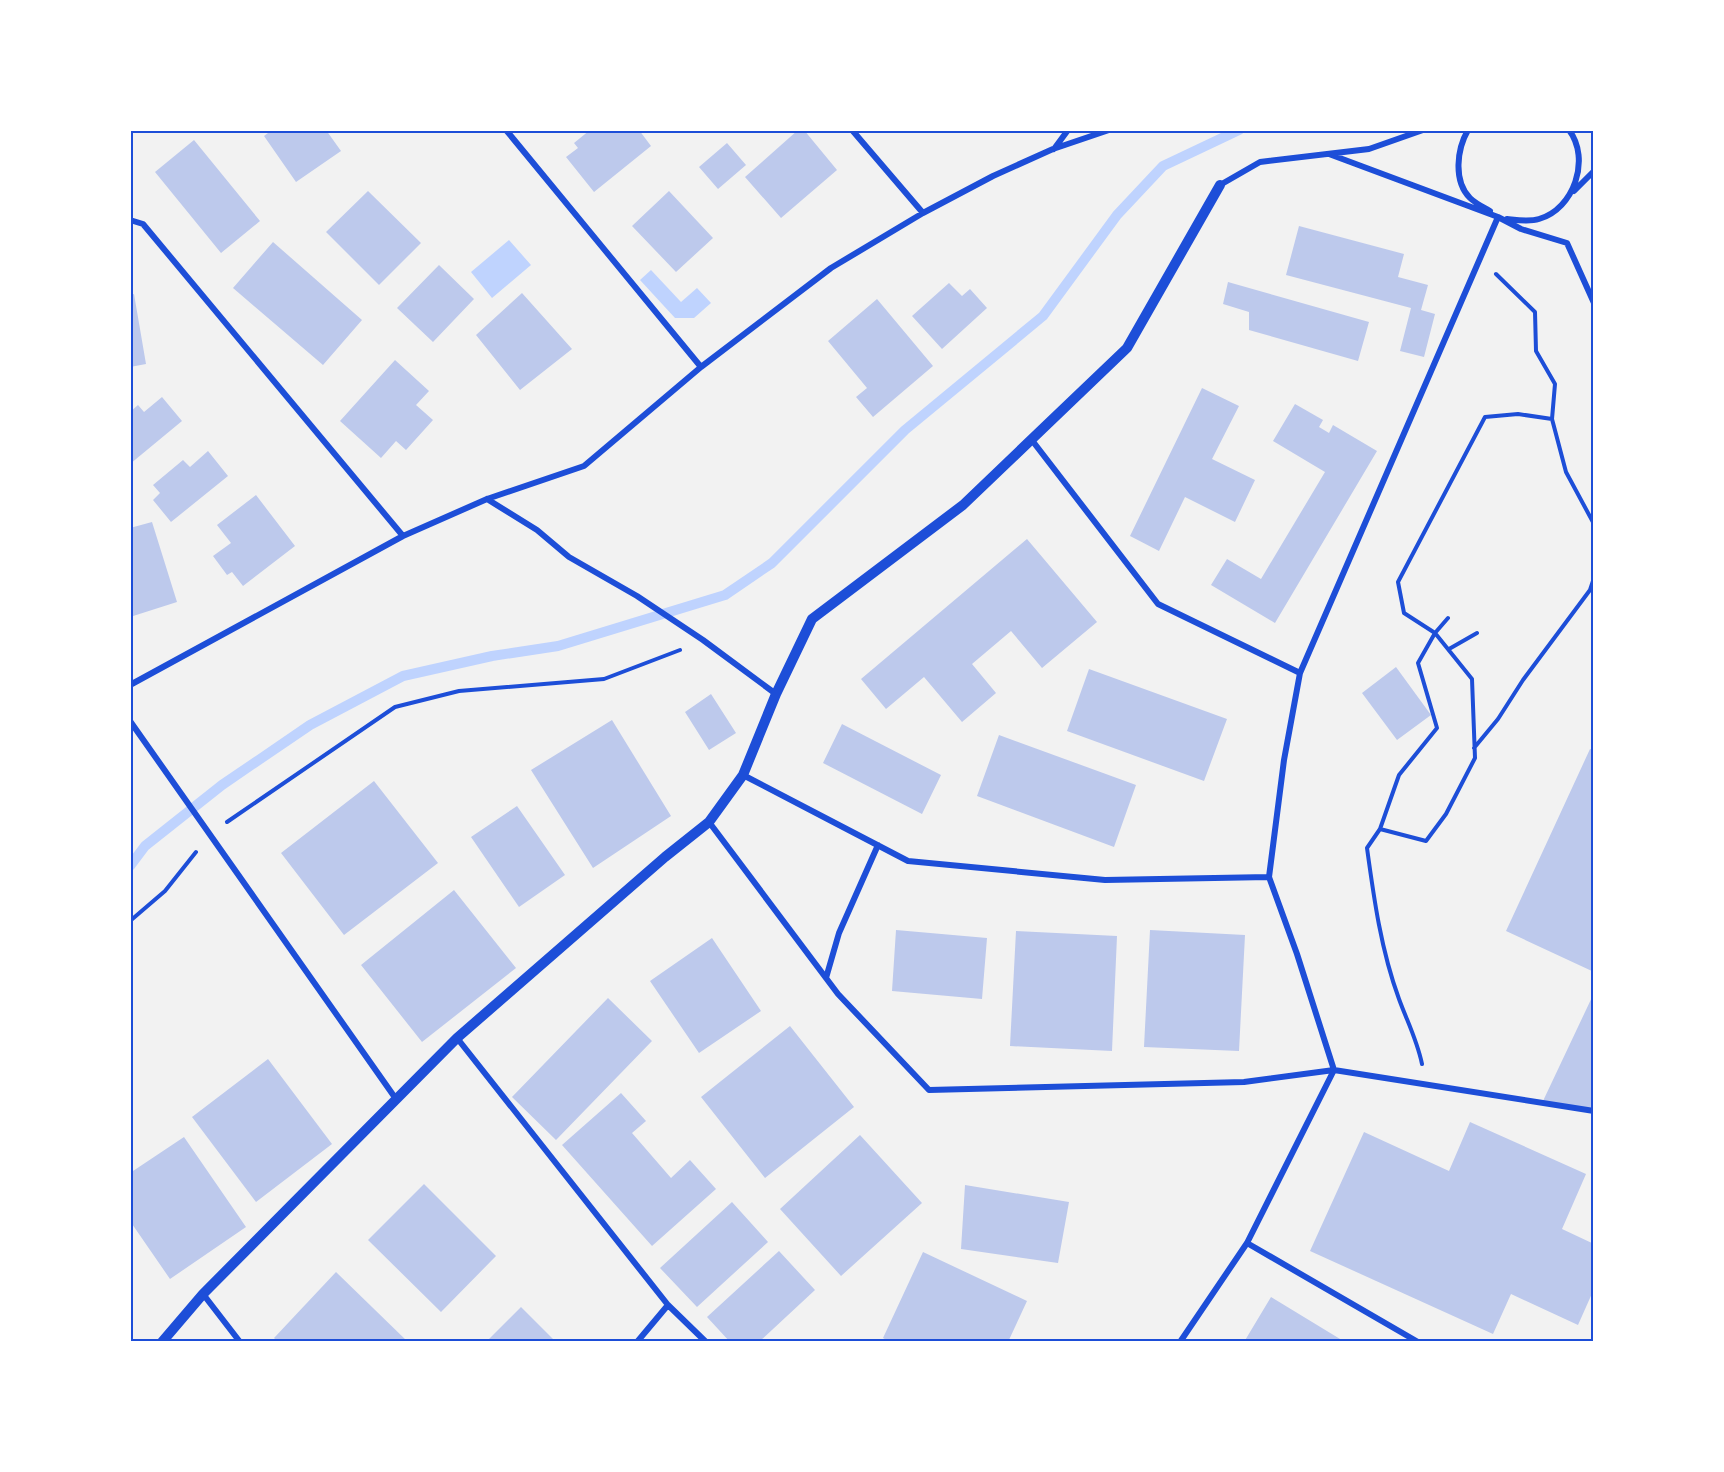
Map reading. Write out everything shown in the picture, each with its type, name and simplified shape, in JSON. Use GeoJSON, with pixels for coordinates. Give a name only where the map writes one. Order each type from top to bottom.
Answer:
{"type":"FeatureCollection","features":[{"type":"Feature","properties":{"kind":"street"},"geometry":{"type":"LineString","coordinates":[[506,130],[701,368]]}},
{"type":"Feature","properties":{"kind":"street"},"geometry":{"type":"LineString","coordinates":[[852,130],[923,213]]}},
{"type":"Feature","properties":{"kind":"street"},"geometry":{"type":"LineString","coordinates":[[1053,149],[1068,130]]}},
{"type":"Feature","properties":{"kind":"street"},"geometry":{"type":"LineString","coordinates":[[130,685],[404,536],[487,500],[584,466],[701,368],[831,268],[923,213],[993,176],[1053,149],[1109,130]]}},
{"type":"Feature","properties":{"kind":"street"},"geometry":{"type":"LineString","coordinates":[[162,1341],[203,1294],[457,1038],[709,822],[743,775],[776,694],[812,619],[963,505],[1127,348],[1220,185],[1260,162],[1369,149],[1423,130]]}},
{"type":"Feature","properties":{"kind":"street"},"geometry":{"type":"LineString","coordinates":[[1468,130],[1461,141],[1458,160],[1460,179],[1469,197],[1498,217],[1521,229],[1567,243],[1593,303]]}},
{"type":"Feature","properties":{"kind":"street"},"geometry":{"type":"LineString","coordinates":[[1569,130],[1578,154],[1578,174],[1571,194]]}},
{"type":"Feature","properties":{"kind":"street"},"geometry":{"type":"LineString","coordinates":[[1329,154],[1498,217],[1519,221],[1540,219],[1558,209],[1593,171]]}},
{"type":"Feature","properties":{"kind":"street"},"geometry":{"type":"LineString","coordinates":[[1180,1341],[1247,1243],[1334,1070],[1297,954],[1269,877],[1284,760],[1300,673],[1498,217]]}},
{"type":"Feature","properties":{"kind":"street"},"geometry":{"type":"LineString","coordinates":[[130,220],[143,224],[404,536]]}},
{"type":"Feature","properties":{"kind":"street"},"geometry":{"type":"LineString","coordinates":[[1031,440],[1158,604],[1300,673]]}},
{"type":"Feature","properties":{"kind":"street"},"geometry":{"type":"LineString","coordinates":[[487,500],[537,530],[569,557],[637,596],[703,640],[776,694]]}},
{"type":"Feature","properties":{"kind":"street"},"geometry":{"type":"LineString","coordinates":[[130,721],[396,1099]]}},
{"type":"Feature","properties":{"kind":"street"},"geometry":{"type":"LineString","coordinates":[[743,775],[908,861],[1105,880],[1269,877]]}},
{"type":"Feature","properties":{"kind":"street"},"geometry":{"type":"LineString","coordinates":[[709,822],[838,994],[929,1090],[1244,1082],[1334,1070],[1593,1112]]}},
{"type":"Feature","properties":{"kind":"street"},"geometry":{"type":"LineString","coordinates":[[826,978],[839,933],[878,845]]}},
{"type":"Feature","properties":{"kind":"street"},"geometry":{"type":"LineString","coordinates":[[457,1038],[668,1305],[706,1341]]}},
{"type":"Feature","properties":{"kind":"street"},"geometry":{"type":"LineString","coordinates":[[1247,1243],[1418,1341]]}},
{"type":"Feature","properties":{"kind":"street"},"geometry":{"type":"LineString","coordinates":[[203,1294],[240,1341]]}},
{"type":"Feature","properties":{"kind":"street"},"geometry":{"type":"LineString","coordinates":[[637,1341],[668,1305]]}},
{"type":"Feature","properties":{"kind":"path"},"geometry":{"type":"LineString","coordinates":[[1480,259],[1535,312],[1536,351],[1555,384],[1551,419],[1566,472],[1593,524]]}},
{"type":"Feature","properties":{"kind":"path"},"geometry":{"type":"LineString","coordinates":[[1380,829],[1425,841],[1446,814],[1475,758],[1472,679],[1435,633],[1404,613],[1398,582],[1485,417],[1518,414],[1551,419]]}},
{"type":"Feature","properties":{"kind":"path"},"geometry":{"type":"LineString","coordinates":[[1474,748],[1498,719],[1523,680],[1590,590],[1593,578]]}},
{"type":"Feature","properties":{"kind":"path"},"geometry":{"type":"LineString","coordinates":[[1426,1084],[1418,1046],[1398,998],[1377,919],[1366,848],[1380,829],[1399,775],[1437,728],[1418,663],[1435,633],[1448,618]]}},
{"type":"Feature","properties":{"kind":"path"},"geometry":{"type":"LineString","coordinates":[[1449,649],[1477,633]]}},
{"type":"Feature","properties":{"kind":"path"},"geometry":{"type":"LineString","coordinates":[[130,921],[165,891],[210,835],[395,707],[459,691],[604,679],[703,640]]}},
{"type":"Feature","properties":{"kind":"water"},"geometry":{"type":"Polygon","coordinates":[[[509,240],[531,265],[492,298],[471,272],[509,240]]]}},
{"type":"Feature","properties":{"kind":"water"},"geometry":{"type":"Polygon","coordinates":[[[651,270],[681,302],[697,288],[711,303],[694,318],[675,318],[640,280],[651,270]]]}},
{"type":"Feature","properties":{"kind":"building"},"geometry":{"type":"Polygon","coordinates":[[[272,130],[326,130],[341,151],[296,182],[264,136],[272,130]]]}},
{"type":"Feature","properties":{"kind":"building"},"geometry":{"type":"Polygon","coordinates":[[[590,130],[639,130],[651,146],[594,192],[566,157],[578,148],[574,143],[590,130]]]}},
{"type":"Feature","properties":{"kind":"building"},"geometry":{"type":"Polygon","coordinates":[[[798,130],[804,130],[837,170],[781,218],[745,177],[798,130]]]}},
{"type":"Feature","properties":{"kind":"building"},"geometry":{"type":"Polygon","coordinates":[[[194,140],[260,221],[221,253],[155,172],[194,140]]]}},
{"type":"Feature","properties":{"kind":"building"},"geometry":{"type":"Polygon","coordinates":[[[727,143],[746,165],[718,189],[699,167],[727,143]]]}},
{"type":"Feature","properties":{"kind":"building"},"geometry":{"type":"Polygon","coordinates":[[[368,191],[421,243],[379,285],[326,232],[368,191]]]}},
{"type":"Feature","properties":{"kind":"building"},"geometry":{"type":"Polygon","coordinates":[[[669,191],[713,238],[676,272],[632,226],[669,191]]]}},
{"type":"Feature","properties":{"kind":"building"},"geometry":{"type":"Polygon","coordinates":[[[1299,226],[1404,254],[1398,277],[1428,285],[1421,310],[1435,314],[1424,357],[1400,351],[1411,308],[1286,275],[1299,226]]]}},
{"type":"Feature","properties":{"kind":"building"},"geometry":{"type":"Polygon","coordinates":[[[273,242],[362,320],[323,365],[233,288],[273,242]]]}},
{"type":"Feature","properties":{"kind":"building"},"geometry":{"type":"Polygon","coordinates":[[[439,265],[474,299],[433,342],[397,308],[439,265]]]}},
{"type":"Feature","properties":{"kind":"building"},"geometry":{"type":"Polygon","coordinates":[[[1228,282],[1369,322],[1358,361],[1249,330],[1249,312],[1223,304],[1228,282]]]}},
{"type":"Feature","properties":{"kind":"building"},"geometry":{"type":"Polygon","coordinates":[[[949,283],[962,296],[970,289],[987,308],[942,349],[912,316],[949,283]]]}},
{"type":"Feature","properties":{"kind":"building"},"geometry":{"type":"Polygon","coordinates":[[[522,293],[572,349],[520,390],[476,335],[522,293]]]}},
{"type":"Feature","properties":{"kind":"building"},"geometry":{"type":"Polygon","coordinates":[[[134,294],[146,364],[130,367],[130,295],[134,294]]]}},
{"type":"Feature","properties":{"kind":"building"},"geometry":{"type":"Polygon","coordinates":[[[877,299],[933,366],[873,417],[856,397],[867,388],[828,341],[877,299]]]}},
{"type":"Feature","properties":{"kind":"building"},"geometry":{"type":"Polygon","coordinates":[[[395,360],[429,391],[416,405],[433,420],[406,450],[396,441],[381,458],[340,421],[395,360]]]}},
{"type":"Feature","properties":{"kind":"building"},"geometry":{"type":"Polygon","coordinates":[[[1202,388],[1239,406],[1212,459],[1255,480],[1235,522],[1185,497],[1159,551],[1130,536],[1202,388]]]}},
{"type":"Feature","properties":{"kind":"building"},"geometry":{"type":"Polygon","coordinates":[[[162,397],[182,421],[130,464],[130,412],[138,405],[144,412],[162,397]]]}},
{"type":"Feature","properties":{"kind":"building"},"geometry":{"type":"Polygon","coordinates":[[[1295,404],[1323,420],[1319,427],[1329,433],[1333,425],[1377,451],[1275,623],[1211,585],[1227,559],[1261,579],[1325,472],[1273,441],[1295,404]]]}},
{"type":"Feature","properties":{"kind":"building"},"geometry":{"type":"Polygon","coordinates":[[[208,451],[228,476],[171,522],[153,500],[160,493],[153,485],[183,460],[190,467],[208,451]]]}},
{"type":"Feature","properties":{"kind":"building"},"geometry":{"type":"Polygon","coordinates":[[[256,495],[295,546],[243,586],[232,572],[227,575],[213,556],[231,543],[217,525],[256,495]]]}},
{"type":"Feature","properties":{"kind":"building"},"geometry":{"type":"Polygon","coordinates":[[[152,522],[177,602],[130,617],[130,528],[152,522]]]}},
{"type":"Feature","properties":{"kind":"building"},"geometry":{"type":"Polygon","coordinates":[[[1027,539],[1097,622],[1042,668],[1011,631],[972,664],[996,693],[962,722],[924,677],[886,709],[861,679],[1027,539]]]}},
{"type":"Feature","properties":{"kind":"building"},"geometry":{"type":"Polygon","coordinates":[[[1396,667],[1431,715],[1397,740],[1362,693],[1396,667]]]}},
{"type":"Feature","properties":{"kind":"building"},"geometry":{"type":"Polygon","coordinates":[[[1089,669],[1227,719],[1204,781],[1067,731],[1089,669]]]}},
{"type":"Feature","properties":{"kind":"building"},"geometry":{"type":"Polygon","coordinates":[[[711,694],[736,733],[709,750],[685,712],[711,694]]]}},
{"type":"Feature","properties":{"kind":"building"},"geometry":{"type":"Polygon","coordinates":[[[612,720],[671,816],[593,868],[531,770],[612,720]]]}},
{"type":"Feature","properties":{"kind":"building"},"geometry":{"type":"Polygon","coordinates":[[[842,724],[941,775],[922,814],[823,763],[842,724]]]}},
{"type":"Feature","properties":{"kind":"building"},"geometry":{"type":"Polygon","coordinates":[[[999,735],[1136,785],[1114,847],[977,796],[999,735]]]}},
{"type":"Feature","properties":{"kind":"building"},"geometry":{"type":"Polygon","coordinates":[[[1590,749],[1594,750],[1594,972],[1506,931],[1590,749]]]}},
{"type":"Feature","properties":{"kind":"building"},"geometry":{"type":"Polygon","coordinates":[[[374,781],[438,863],[344,935],[281,853],[374,781]]]}},
{"type":"Feature","properties":{"kind":"building"},"geometry":{"type":"Polygon","coordinates":[[[517,806],[565,875],[519,907],[471,837],[517,806]]]}},
{"type":"Feature","properties":{"kind":"building"},"geometry":{"type":"Polygon","coordinates":[[[454,890],[516,968],[422,1042],[361,965],[454,890]]]}},
{"type":"Feature","properties":{"kind":"building"},"geometry":{"type":"Polygon","coordinates":[[[896,930],[987,938],[982,999],[892,991],[896,930]]]}},
{"type":"Feature","properties":{"kind":"building"},"geometry":{"type":"Polygon","coordinates":[[[1150,930],[1245,935],[1239,1051],[1144,1047],[1150,930]]]}},
{"type":"Feature","properties":{"kind":"building"},"geometry":{"type":"Polygon","coordinates":[[[1016,931],[1117,936],[1112,1051],[1010,1046],[1016,931]]]}},
{"type":"Feature","properties":{"kind":"building"},"geometry":{"type":"Polygon","coordinates":[[[712,938],[761,1011],[699,1053],[650,981],[712,938]]]}},
{"type":"Feature","properties":{"kind":"building"},"geometry":{"type":"Polygon","coordinates":[[[1594,993],[1594,1110],[1543,1101],[1594,993]]]}},
{"type":"Feature","properties":{"kind":"building"},"geometry":{"type":"Polygon","coordinates":[[[608,998],[652,1041],[556,1140],[512,1097],[608,998]]]}},
{"type":"Feature","properties":{"kind":"building"},"geometry":{"type":"Polygon","coordinates":[[[790,1026],[854,1107],[765,1178],[701,1097],[790,1026]]]}},
{"type":"Feature","properties":{"kind":"building"},"geometry":{"type":"Polygon","coordinates":[[[268,1059],[332,1144],[256,1202],[192,1117],[268,1059]]]}},
{"type":"Feature","properties":{"kind":"building"},"geometry":{"type":"Polygon","coordinates":[[[621,1093],[646,1121],[632,1133],[671,1178],[690,1160],[716,1189],[652,1246],[562,1145],[621,1093]]]}},
{"type":"Feature","properties":{"kind":"building"},"geometry":{"type":"Polygon","coordinates":[[[1470,1122],[1586,1174],[1562,1229],[1594,1244],[1594,1289],[1578,1325],[1511,1294],[1493,1334],[1310,1251],[1364,1132],[1449,1171],[1470,1122]]]}},
{"type":"Feature","properties":{"kind":"building"},"geometry":{"type":"Polygon","coordinates":[[[860,1135],[922,1203],[841,1276],[780,1209],[860,1135]]]}},
{"type":"Feature","properties":{"kind":"building"},"geometry":{"type":"Polygon","coordinates":[[[184,1137],[246,1227],[170,1279],[130,1221],[130,1173],[184,1137]]]}},
{"type":"Feature","properties":{"kind":"building"},"geometry":{"type":"Polygon","coordinates":[[[424,1184],[496,1256],[441,1312],[368,1240],[424,1184]]]}},
{"type":"Feature","properties":{"kind":"building"},"geometry":{"type":"Polygon","coordinates":[[[965,1185],[1069,1202],[1058,1263],[961,1249],[965,1185]]]}},
{"type":"Feature","properties":{"kind":"building"},"geometry":{"type":"Polygon","coordinates":[[[732,1202],[768,1242],[697,1307],[660,1268],[732,1202]]]}},
{"type":"Feature","properties":{"kind":"building"},"geometry":{"type":"Polygon","coordinates":[[[779,1251],[815,1290],[759,1342],[730,1342],[707,1317],[779,1251]]]}},
{"type":"Feature","properties":{"kind":"building"},"geometry":{"type":"Polygon","coordinates":[[[923,1252],[1027,1301],[1008,1342],[890,1342],[883,1338],[923,1252]]]}},
{"type":"Feature","properties":{"kind":"building"},"geometry":{"type":"Polygon","coordinates":[[[336,1272],[408,1342],[278,1342],[274,1338],[336,1272]]]}},
{"type":"Feature","properties":{"kind":"building"},"geometry":{"type":"Polygon","coordinates":[[[1271,1297],[1345,1342],[1244,1342],[1271,1297]]]}},
{"type":"Feature","properties":{"kind":"building"},"geometry":{"type":"Polygon","coordinates":[[[521,1307],[556,1342],[486,1342],[521,1307]]]}},
{"type":"Feature","properties":{"kind":"waterway"},"geometry":{"type":"LineString","coordinates":[[130,866],[145,846],[222,785],[310,725],[403,676],[492,656],[558,646],[725,595],[772,563],[905,430],[1043,316],[1117,215],[1163,166],[1239,130]]}}]}
